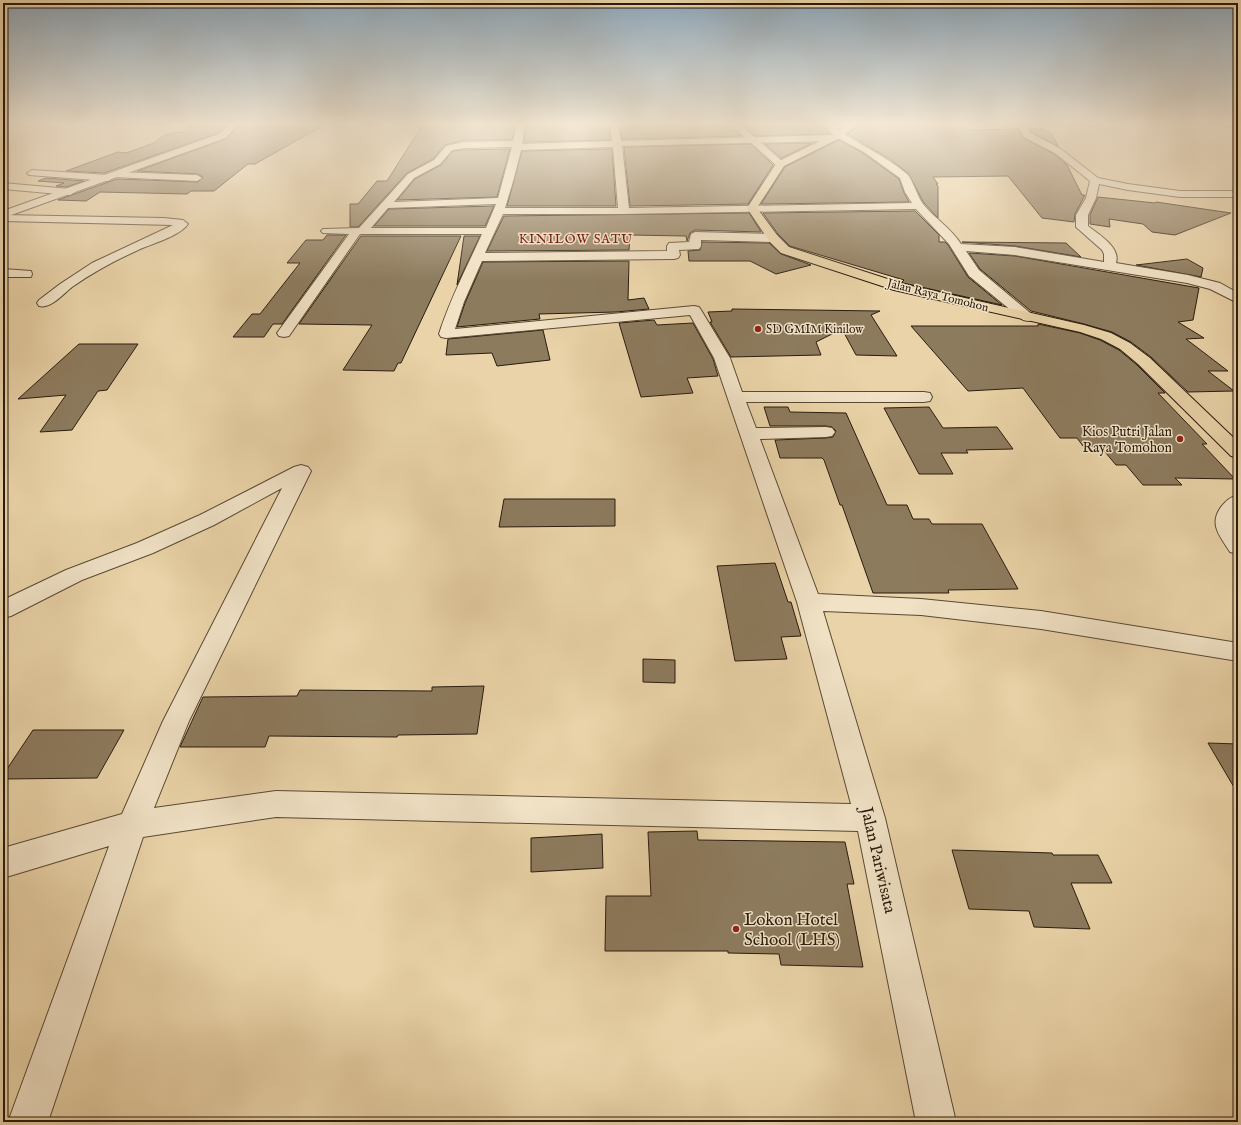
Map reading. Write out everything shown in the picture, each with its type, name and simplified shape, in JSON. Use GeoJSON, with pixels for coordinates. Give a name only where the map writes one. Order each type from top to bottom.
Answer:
{"type":"FeatureCollection","features":[{"type":"Feature","properties":{"kind":"highway"},"geometry":{"type":"LineString","coordinates":[[752,208],[772,176]]}},
{"type":"Feature","properties":{"kind":"highway","name":"Jalan Raya Tomohon"},"geometry":{"type":"LineString","coordinates":[[752,208],[772,238],[785,250],[818,262],[899,287],[1084,329],[1106,336],[1126,346],[1144,361],[1238,452]]}},
{"type":"Feature","properties":{"kind":"street"},"geometry":{"type":"LineString","coordinates":[[3,215],[111,176]]}},
{"type":"Feature","properties":{"kind":"street"},"geometry":{"type":"LineString","coordinates":[[133,176],[197,178]]}},
{"type":"Feature","properties":{"kind":"street"},"geometry":{"type":"LineString","coordinates":[[284,333],[360,231],[386,205],[411,176]]}},
{"type":"Feature","properties":{"kind":"street"},"geometry":{"type":"LineString","coordinates":[[509,176],[501,206],[477,257],[674,255],[673,246],[695,246],[695,236],[772,238]]}},
{"type":"Feature","properties":{"kind":"street"},"geometry":{"type":"LineString","coordinates":[[620,176],[624,210]]}},
{"type":"Feature","properties":{"kind":"street"},"geometry":{"type":"LineString","coordinates":[[904,176],[910,192],[919,206],[957,248],[974,273],[1028,317]]}},
{"type":"Feature","properties":{"kind":"street"},"geometry":{"type":"LineString","coordinates":[[1091,176],[1095,180],[1128,188],[1180,194],[1238,194]]}},
{"type":"Feature","properties":{"kind":"street"},"geometry":{"type":"LineString","coordinates":[[1095,180],[1088,207],[1082,215],[1081,222],[1082,227],[1107,248],[1112,256],[1109,266]]}},
{"type":"Feature","properties":{"kind":"street"},"geometry":{"type":"LineString","coordinates":[[3,186],[70,192]]}},
{"type":"Feature","properties":{"kind":"street"},"geometry":{"type":"LineString","coordinates":[[386,205],[501,206],[624,210],[919,206]]}},
{"type":"Feature","properties":{"kind":"street"},"geometry":{"type":"LineString","coordinates":[[3,218],[164,221],[179,222],[182,224],[174,230],[134,248],[77,277],[63,286],[44,303]]}},
{"type":"Feature","properties":{"kind":"street"},"geometry":{"type":"LineString","coordinates":[[327,231],[489,231]]}},
{"type":"Feature","properties":{"kind":"street"},"geometry":{"type":"LineString","coordinates":[[957,248],[1015,251],[1188,279],[1215,286],[1238,299]]}},
{"type":"Feature","properties":{"kind":"street","name":"Jalan Pariwisata"},"geometry":{"type":"LineString","coordinates":[[477,257],[451,316],[446,334],[506,330],[694,310],[722,358],[809,602],[870,818],[936,1122]]}},
{"type":"Feature","properties":{"kind":"street"},"geometry":{"type":"LineString","coordinates":[[3,273],[26,274]]}},
{"type":"Feature","properties":{"kind":"street"},"geometry":{"type":"LineString","coordinates":[[736,397],[924,397]]}},
{"type":"Feature","properties":{"kind":"street"},"geometry":{"type":"LineString","coordinates":[[749,434],[826,432]]}},
{"type":"Feature","properties":{"kind":"street"},"geometry":{"type":"LineString","coordinates":[[3,610],[74,575],[145,548],[207,520],[300,470],[176,721],[132,825],[28,1122]]}},
{"type":"Feature","properties":{"kind":"street"},"geometry":{"type":"LineString","coordinates":[[1238,501],[1224,516],[1224,526],[1238,547]]}},
{"type":"Feature","properties":{"kind":"street"},"geometry":{"type":"LineString","coordinates":[[809,602],[921,608],[1034,619],[1238,652]]}},
{"type":"Feature","properties":{"kind":"street"},"geometry":{"type":"LineString","coordinates":[[3,863],[132,825],[276,804],[870,818]]}},
{"type":"Feature","properties":{"kind":"building"},"geometry":{"type":"Polygon","coordinates":[[[232,176],[214,191],[191,191],[187,194],[100,192],[86,201],[58,200],[117,179],[198,182],[203,177],[232,176]]]}},
{"type":"Feature","properties":{"kind":"building"},"geometry":{"type":"Polygon","coordinates":[[[390,176],[404,176],[358,227],[350,227],[350,204],[358,204],[377,181],[387,181],[390,176]]]}},
{"type":"Feature","properties":{"kind":"building"},"geometry":{"type":"Polygon","coordinates":[[[420,176],[503,176],[497,197],[397,200],[415,179],[420,176]]]}},
{"type":"Feature","properties":{"kind":"building"},"geometry":{"type":"Polygon","coordinates":[[[515,176],[614,176],[616,206],[507,206],[515,176]]]}},
{"type":"Feature","properties":{"kind":"building"},"geometry":{"type":"Polygon","coordinates":[[[627,176],[766,176],[748,204],[630,206],[627,176]]]}},
{"type":"Feature","properties":{"kind":"building"},"geometry":{"type":"Polygon","coordinates":[[[779,176],[896,176],[899,179],[909,202],[761,204],[779,176]]]}},
{"type":"Feature","properties":{"kind":"building"},"geometry":{"type":"Polygon","coordinates":[[[910,176],[970,176],[933,177],[938,184],[936,184],[938,186],[938,218],[924,203],[910,176]]]}},
{"type":"Feature","properties":{"kind":"building"},"geometry":{"type":"Polygon","coordinates":[[[1008,176],[1073,176],[1082,195],[1085,195],[1075,214],[1074,222],[1042,218],[1008,176]]]}},
{"type":"Feature","properties":{"kind":"building"},"geometry":{"type":"Polygon","coordinates":[[[46,178],[84,181],[66,187],[56,186],[64,183],[38,181],[46,178]]]}},
{"type":"Feature","properties":{"kind":"building"},"geometry":{"type":"Polygon","coordinates":[[[1098,197],[1156,202],[1231,213],[1175,235],[1152,232],[1143,224],[1109,219],[1110,227],[1090,224],[1090,215],[1098,197]]]}},
{"type":"Feature","properties":{"kind":"building"},"geometry":{"type":"Polygon","coordinates":[[[494,206],[485,226],[374,226],[389,209],[494,206]]]}},
{"type":"Feature","properties":{"kind":"building"},"geometry":{"type":"Polygon","coordinates":[[[915,211],[939,235],[939,242],[945,242],[948,245],[968,277],[1002,305],[903,283],[902,282],[904,280],[790,246],[778,234],[763,213],[915,211]]]}},
{"type":"Feature","properties":{"kind":"building"},"geometry":{"type":"Polygon","coordinates":[[[749,213],[761,232],[695,230],[690,233],[687,241],[686,236],[630,235],[629,250],[487,251],[504,216],[749,213]]]}},
{"type":"Feature","properties":{"kind":"building"},"geometry":{"type":"Polygon","coordinates":[[[327,235],[346,235],[282,324],[273,324],[264,337],[233,337],[252,314],[260,314],[300,263],[287,263],[306,240],[323,240],[327,235]]]}},
{"type":"Feature","properties":{"kind":"building"},"geometry":{"type":"Polygon","coordinates":[[[361,236],[461,236],[401,363],[398,363],[394,371],[343,370],[372,325],[299,324],[361,236]]]}},
{"type":"Feature","properties":{"kind":"building"},"geometry":{"type":"Polygon","coordinates":[[[464,236],[480,236],[457,285],[464,236]]]}},
{"type":"Feature","properties":{"kind":"building"},"geometry":{"type":"Polygon","coordinates":[[[702,242],[769,243],[781,254],[811,265],[776,274],[750,261],[689,261],[688,251],[700,250],[702,242]]]}},
{"type":"Feature","properties":{"kind":"building"},"geometry":{"type":"Polygon","coordinates":[[[962,242],[1066,243],[1081,257],[1015,246],[962,242]]]}},
{"type":"Feature","properties":{"kind":"building"},"geometry":{"type":"Polygon","coordinates":[[[969,253],[1015,256],[1199,288],[1193,320],[1178,322],[1204,338],[1186,339],[1228,371],[1208,371],[1234,391],[1188,392],[1151,357],[1131,342],[1112,332],[1031,311],[980,269],[969,253]]]}},
{"type":"Feature","properties":{"kind":"building"},"geometry":{"type":"Polygon","coordinates":[[[1187,259],[1203,268],[1201,277],[1136,265],[1187,259]]]}},
{"type":"Feature","properties":{"kind":"building"},"geometry":{"type":"Polygon","coordinates":[[[629,261],[628,300],[644,298],[649,309],[616,312],[539,314],[540,319],[457,327],[465,303],[483,262],[629,261]]]}},
{"type":"Feature","properties":{"kind":"building"},"geometry":{"type":"Polygon","coordinates":[[[732,309],[880,311],[871,315],[897,356],[856,355],[842,329],[816,342],[821,355],[731,357],[710,322],[712,322],[708,312],[732,311],[732,309]]]}},
{"type":"Feature","properties":{"kind":"building"},"geometry":{"type":"Polygon","coordinates":[[[654,320],[657,325],[693,323],[713,359],[718,376],[687,378],[693,393],[641,397],[619,323],[654,320]]]}},
{"type":"Feature","properties":{"kind":"building"},"geometry":{"type":"Polygon","coordinates":[[[1038,324],[1080,333],[1100,340],[1119,350],[1137,365],[1165,393],[1158,393],[1207,444],[1202,444],[1235,479],[1175,478],[1182,485],[1143,485],[1126,465],[1116,465],[1100,446],[1083,446],[1077,438],[1060,438],[1023,388],[968,391],[911,326],[1038,326],[1038,324]]]}},
{"type":"Feature","properties":{"kind":"building"},"geometry":{"type":"Polygon","coordinates":[[[543,330],[550,360],[497,366],[492,353],[446,355],[448,339],[543,330]]]}},
{"type":"Feature","properties":{"kind":"building"},"geometry":{"type":"Polygon","coordinates":[[[79,344],[138,344],[107,390],[98,391],[72,430],[40,432],[66,395],[18,399],[79,344]]]}},
{"type":"Feature","properties":{"kind":"building"},"geometry":{"type":"Polygon","coordinates":[[[764,407],[788,407],[790,412],[846,413],[887,505],[907,505],[913,519],[929,519],[932,524],[982,524],[1018,589],[948,590],[949,593],[873,593],[842,505],[840,505],[824,460],[822,458],[780,458],[775,440],[833,437],[836,431],[832,427],[826,426],[770,426],[764,407]]]}},
{"type":"Feature","properties":{"kind":"building"},"geometry":{"type":"Polygon","coordinates":[[[929,407],[943,428],[997,427],[1013,449],[966,450],[968,453],[941,453],[953,474],[919,474],[884,408],[929,407]]]}},
{"type":"Feature","properties":{"kind":"building"},"geometry":{"type":"Polygon","coordinates":[[[504,499],[615,499],[615,526],[499,527],[504,499]]]}},
{"type":"Feature","properties":{"kind":"building"},"geometry":{"type":"Polygon","coordinates":[[[775,563],[788,602],[791,602],[801,636],[781,637],[787,659],[735,661],[717,566],[775,563]]]}},
{"type":"Feature","properties":{"kind":"building"},"geometry":{"type":"Polygon","coordinates":[[[643,659],[675,660],[675,683],[643,682],[643,659]]]}},
{"type":"Feature","properties":{"kind":"building"},"geometry":{"type":"Polygon","coordinates":[[[484,686],[477,734],[398,735],[397,737],[269,736],[265,747],[180,747],[203,697],[297,696],[300,690],[432,691],[432,687],[484,686]]]}},
{"type":"Feature","properties":{"kind":"building"},"geometry":{"type":"Polygon","coordinates":[[[33,730],[124,730],[97,778],[3,779],[3,775],[33,730]]]}},
{"type":"Feature","properties":{"kind":"building"},"geometry":{"type":"Polygon","coordinates":[[[1208,743],[1238,744],[1238,794],[1208,743]]]}},
{"type":"Feature","properties":{"kind":"building"},"geometry":{"type":"Polygon","coordinates":[[[697,831],[698,840],[845,842],[854,884],[847,884],[863,967],[781,965],[779,954],[728,953],[728,951],[605,951],[606,896],[651,896],[648,832],[697,831]]]}},
{"type":"Feature","properties":{"kind":"building"},"geometry":{"type":"Polygon","coordinates":[[[602,834],[603,868],[531,872],[531,838],[602,834]]]}},
{"type":"Feature","properties":{"kind":"building"},"geometry":{"type":"Polygon","coordinates":[[[952,850],[1052,853],[1053,855],[1098,855],[1112,883],[1071,883],[1090,929],[1034,927],[1029,911],[969,909],[952,850]]]}},
{"type":"Feature","properties":{"kind":"place","name":"SD GMIM Kinilow"},"geometry":{"type":"Point","coordinates":[758,329]}},
{"type":"Feature","properties":{"kind":"place","name":"Kios Putri Jalan Raya Tomohon"},"geometry":{"type":"Point","coordinates":[1180,439]}},
{"type":"Feature","properties":{"kind":"place","name":"Lokon Hotel School (LHS)"},"geometry":{"type":"Point","coordinates":[736,929]}},
{"type":"Feature","properties":{"kind":"district","name":"KINILOW SATU"},"geometry":{"type":"Point","coordinates":[576,238]}}]}
